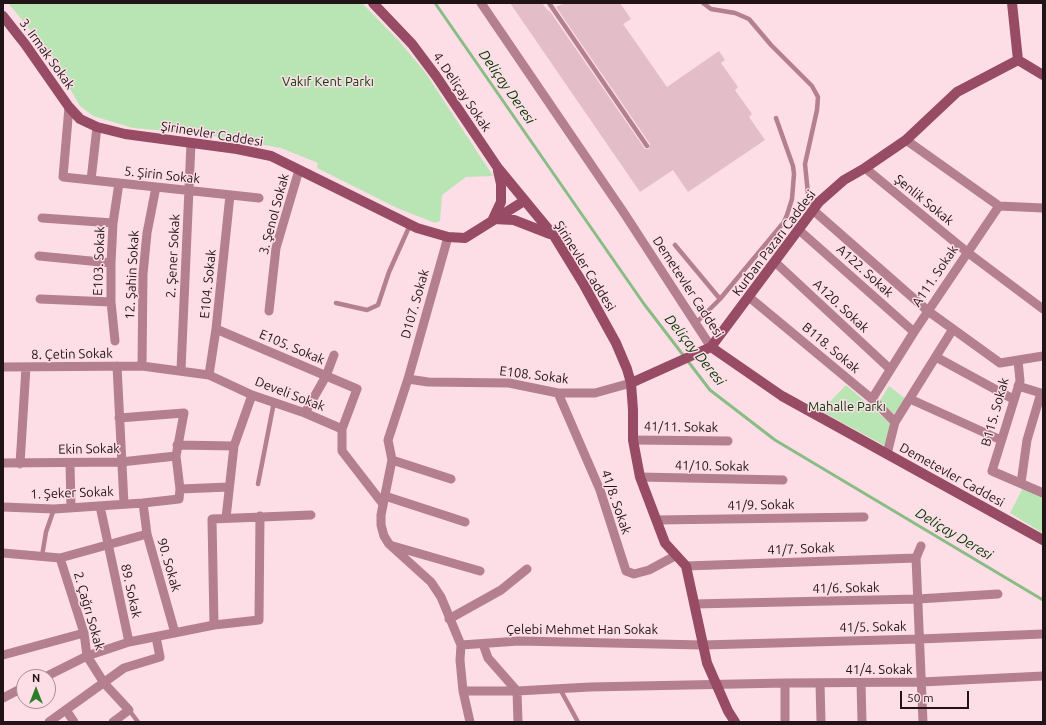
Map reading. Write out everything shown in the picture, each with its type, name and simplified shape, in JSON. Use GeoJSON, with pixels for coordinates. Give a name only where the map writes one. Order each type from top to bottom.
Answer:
{"type":"FeatureCollection","features":[{"type":"Feature","properties":{"kind":"main road","name":"4. Deliçay Sokak"},"geometry":{"type":"LineString","coordinates":[[373,3],[412,44],[436,76],[498,168],[524,201]]}},
{"type":"Feature","properties":{"kind":"main road"},"geometry":{"type":"LineString","coordinates":[[1012,3],[1018,60],[1043,74]]}},
{"type":"Feature","properties":{"kind":"main road","name":"3. Irmak Sokak"},"geometry":{"type":"LineString","coordinates":[[3,16],[25,44],[69,107]]}},
{"type":"Feature","properties":{"kind":"main road","name":"Kurban Pazarı Caddesi"},"geometry":{"type":"LineString","coordinates":[[631,383],[708,349],[749,297],[819,202],[844,180],[865,168],[906,140],[957,92],[1018,60]]}},
{"type":"Feature","properties":{"kind":"main road","name":"Şirinevler Caddesi"},"geometry":{"type":"LineString","coordinates":[[69,107],[80,119],[97,127],[125,134],[237,149],[271,156],[410,225],[448,237],[465,238],[493,219],[524,201],[554,236],[584,285],[616,343],[631,383],[633,440],[640,477],[665,543],[675,556],[686,566]]}},
{"type":"Feature","properties":{"kind":"main road"},"geometry":{"type":"LineString","coordinates":[[498,168],[501,184],[501,202],[493,219],[514,220],[554,236]]}},
{"type":"Feature","properties":{"kind":"main road","name":"Demetevler Caddesi"},"geometry":{"type":"LineString","coordinates":[[708,349],[782,396],[1043,539]]}},
{"type":"Feature","properties":{"kind":"main road"},"geometry":{"type":"LineString","coordinates":[[686,566],[707,663],[735,722]]}},
{"type":"Feature","properties":{"kind":"street","name":"Demetevler Caddesi"},"geometry":{"type":"LineString","coordinates":[[481,3],[628,219],[696,323],[708,349]]}},
{"type":"Feature","properties":{"kind":"street","name":"5. Şirin Sokak"},"geometry":{"type":"LineString","coordinates":[[69,107],[63,177],[259,198]]}},
{"type":"Feature","properties":{"kind":"street"},"geometry":{"type":"LineString","coordinates":[[91,180],[97,127]]}},
{"type":"Feature","properties":{"kind":"street"},"geometry":{"type":"LineString","coordinates":[[906,140],[999,206],[1043,208]]}},
{"type":"Feature","properties":{"kind":"street","name":"2. Şener Sokak"},"geometry":{"type":"LineString","coordinates":[[181,370],[191,143]]}},
{"type":"Feature","properties":{"kind":"street","name":"Şenlik Sokak"},"geometry":{"type":"LineString","coordinates":[[865,168],[967,252],[1043,309]]}},
{"type":"Feature","properties":{"kind":"street","name":"3. Şenol Sokak"},"geometry":{"type":"LineString","coordinates":[[269,311],[276,248],[299,170]]}},
{"type":"Feature","properties":{"kind":"street","name":"E103. Sokak"},"geometry":{"type":"LineString","coordinates":[[115,341],[111,302],[111,263],[113,223],[119,183]]}},
{"type":"Feature","properties":{"kind":"street","name":"12. Şahin Sokak"},"geometry":{"type":"LineString","coordinates":[[142,366],[143,274],[147,233],[156,187]]}},
{"type":"Feature","properties":{"kind":"street","name":"E104. Sokak"},"geometry":{"type":"LineString","coordinates":[[210,375],[230,195]]}},
{"type":"Feature","properties":{"kind":"street","name":"A111. Sokak"},"geometry":{"type":"LineString","coordinates":[[872,400],[914,332],[999,206]]}},
{"type":"Feature","properties":{"kind":"street"},"geometry":{"type":"LineString","coordinates":[[813,210],[928,311],[1000,363],[1043,356]]}},
{"type":"Feature","properties":{"kind":"street"},"geometry":{"type":"LineString","coordinates":[[42,218],[113,223]]}},
{"type":"Feature","properties":{"kind":"street","name":"A122. Sokak"},"geometry":{"type":"LineString","coordinates":[[799,230],[914,332]]}},
{"type":"Feature","properties":{"kind":"street","name":"D107. Sokak"},"geometry":{"type":"LineString","coordinates":[[392,460],[388,440],[408,379],[448,237]]}},
{"type":"Feature","properties":{"kind":"street"},"geometry":{"type":"LineString","coordinates":[[39,256],[111,263]]}},
{"type":"Feature","properties":{"kind":"street","name":"A120. Sokak"},"geometry":{"type":"LineString","coordinates":[[775,262],[890,369]]}},
{"type":"Feature","properties":{"kind":"street","name":"B118. Sokak"},"geometry":{"type":"LineString","coordinates":[[749,297],[872,400],[895,422]]}},
{"type":"Feature","properties":{"kind":"street"},"geometry":{"type":"LineString","coordinates":[[40,299],[111,302]]}},
{"type":"Feature","properties":{"kind":"street","name":"E105. Sokak"},"geometry":{"type":"LineString","coordinates":[[216,329],[357,388],[342,428]]}},
{"type":"Feature","properties":{"kind":"street"},"geometry":{"type":"LineString","coordinates":[[887,454],[895,422],[953,329]]}},
{"type":"Feature","properties":{"kind":"street"},"geometry":{"type":"LineString","coordinates":[[305,413],[326,376],[334,355]]}},
{"type":"Feature","properties":{"kind":"street"},"geometry":{"type":"LineString","coordinates":[[936,357],[1013,399]]}},
{"type":"Feature","properties":{"kind":"street","name":"B115. Sokak"},"geometry":{"type":"LineString","coordinates":[[1018,360],[1020,381],[1013,399],[992,471],[1021,483]]}},
{"type":"Feature","properties":{"kind":"street"},"geometry":{"type":"LineString","coordinates":[[117,366],[124,504]]}},
{"type":"Feature","properties":{"kind":"street","name":"8. Çetin Sokak"},"geometry":{"type":"LineString","coordinates":[[3,367],[142,366]]}},
{"type":"Feature","properties":{"kind":"street","name":"Develi Sokak"},"geometry":{"type":"LineString","coordinates":[[142,366],[210,375],[252,395],[305,413],[342,428]]}},
{"type":"Feature","properties":{"kind":"street"},"geometry":{"type":"LineString","coordinates":[[20,464],[26,367]]}},
{"type":"Feature","properties":{"kind":"street","name":"E108. Sokak"},"geometry":{"type":"LineString","coordinates":[[408,379],[428,382],[509,384],[558,393],[595,393],[631,383]]}},
{"type":"Feature","properties":{"kind":"street"},"geometry":{"type":"LineString","coordinates":[[1018,386],[1041,393],[1027,440],[1021,483],[1043,493]]}},
{"type":"Feature","properties":{"kind":"street","name":"41/8. Sokak"},"geometry":{"type":"LineString","coordinates":[[558,393],[600,490],[626,571],[634,574],[649,570],[675,556]]}},
{"type":"Feature","properties":{"kind":"street"},"geometry":{"type":"LineString","coordinates":[[226,518],[228,487],[234,446],[252,395]]}},
{"type":"Feature","properties":{"kind":"street"},"geometry":{"type":"LineString","coordinates":[[910,399],[1001,440]]}},
{"type":"Feature","properties":{"kind":"street"},"geometry":{"type":"LineString","coordinates":[[119,418],[184,413],[176,456],[180,490],[228,487]]}},
{"type":"Feature","properties":{"kind":"street"},"geometry":{"type":"LineString","coordinates":[[342,428],[342,451],[384,500],[465,522]]}},
{"type":"Feature","properties":{"kind":"street","name":"41/11. Sokak"},"geometry":{"type":"LineString","coordinates":[[633,440],[728,441]]}},
{"type":"Feature","properties":{"kind":"street"},"geometry":{"type":"LineString","coordinates":[[177,445],[234,446]]}},
{"type":"Feature","properties":{"kind":"street","name":"Ekin Sokak"},"geometry":{"type":"LineString","coordinates":[[3,463],[121,462],[176,456]]}},
{"type":"Feature","properties":{"kind":"street"},"geometry":{"type":"LineString","coordinates":[[451,478],[392,460],[384,500],[381,525],[384,536],[389,544],[431,582],[441,597],[461,645],[460,660],[463,691],[470,722]]}},
{"type":"Feature","properties":{"kind":"street"},"geometry":{"type":"LineString","coordinates":[[70,463],[71,507]]}},
{"type":"Feature","properties":{"kind":"street","name":"41/10. Sokak"},"geometry":{"type":"LineString","coordinates":[[640,477],[783,480]]}},
{"type":"Feature","properties":{"kind":"street","name":"1. Şeker Sokak"},"geometry":{"type":"LineString","coordinates":[[3,507],[54,509],[143,503],[179,499],[180,490]]}},
{"type":"Feature","properties":{"kind":"street","name":"90. Sokak"},"geometry":{"type":"LineString","coordinates":[[143,503],[146,534],[175,633]]}},
{"type":"Feature","properties":{"kind":"street","name":"89. Sokak"},"geometry":{"type":"LineString","coordinates":[[100,506],[129,642]]}},
{"type":"Feature","properties":{"kind":"street"},"geometry":{"type":"LineString","coordinates":[[214,625],[212,519],[310,515]]}},
{"type":"Feature","properties":{"kind":"street"},"geometry":{"type":"LineString","coordinates":[[56,672],[87,656],[129,642],[214,625],[259,620],[260,516]]}},
{"type":"Feature","properties":{"kind":"street","name":"41/9. Sokak"},"geometry":{"type":"LineString","coordinates":[[657,520],[864,517]]}},
{"type":"Feature","properties":{"kind":"street"},"geometry":{"type":"LineString","coordinates":[[3,553],[60,558],[146,534]]}},
{"type":"Feature","properties":{"kind":"street"},"geometry":{"type":"LineString","coordinates":[[389,544],[480,571]]}},
{"type":"Feature","properties":{"kind":"street"},"geometry":{"type":"LineString","coordinates":[[921,546],[916,558],[923,722]]}},
{"type":"Feature","properties":{"kind":"street","name":"2. Çağrı Sokak"},"geometry":{"type":"LineString","coordinates":[[60,558],[84,633],[87,656],[104,683],[129,710]]}},
{"type":"Feature","properties":{"kind":"street","name":"41/7. Sokak"},"geometry":{"type":"LineString","coordinates":[[686,566],[916,558]]}},
{"type":"Feature","properties":{"kind":"street"},"geometry":{"type":"LineString","coordinates":[[449,619],[501,590],[527,569]]}},
{"type":"Feature","properties":{"kind":"street","name":"41/6. Sokak"},"geometry":{"type":"LineString","coordinates":[[694,604],[918,599],[998,594]]}},
{"type":"Feature","properties":{"kind":"street"},"geometry":{"type":"LineString","coordinates":[[3,655],[84,633]]}},
{"type":"Feature","properties":{"kind":"street","name":"41/5. Sokak"},"geometry":{"type":"LineString","coordinates":[[703,645],[1043,634]]}},
{"type":"Feature","properties":{"kind":"street"},"geometry":{"type":"LineString","coordinates":[[49,722],[124,668],[160,657],[156,636]]}},
{"type":"Feature","properties":{"kind":"street","name":"Çelebi Mehmet Han Sokak"},"geometry":{"type":"LineString","coordinates":[[461,645],[518,642],[703,645]]}},
{"type":"Feature","properties":{"kind":"street"},"geometry":{"type":"LineString","coordinates":[[483,644],[488,658],[517,691],[518,722]]}},
{"type":"Feature","properties":{"kind":"street","name":"41/4. Sokak"},"geometry":{"type":"LineString","coordinates":[[463,691],[517,691],[716,684],[922,682],[1043,676]]}},
{"type":"Feature","properties":{"kind":"street"},"geometry":{"type":"LineString","coordinates":[[785,683],[785,722]]}},
{"type":"Feature","properties":{"kind":"street"},"geometry":{"type":"LineString","coordinates":[[820,683],[821,722]]}},
{"type":"Feature","properties":{"kind":"street"},"geometry":{"type":"LineString","coordinates":[[861,683],[862,722]]}},
{"type":"Feature","properties":{"kind":"street"},"geometry":{"type":"LineString","coordinates":[[3,698],[16,691]]}},
{"type":"Feature","properties":{"kind":"street"},"geometry":{"type":"LineString","coordinates":[[66,710],[74,722]]}},
{"type":"Feature","properties":{"kind":"street"},"geometry":{"type":"LineString","coordinates":[[113,722],[129,710]]}},
{"type":"Feature","properties":{"kind":"lane"},"geometry":{"type":"LineString","coordinates":[[549,3],[647,146]]}},
{"type":"Feature","properties":{"kind":"lane"},"geometry":{"type":"LineString","coordinates":[[702,3],[711,9],[735,13],[749,19],[771,45],[812,86],[818,98],[817,110],[805,164],[808,194],[813,210]]}},
{"type":"Feature","properties":{"kind":"lane"},"geometry":{"type":"LineString","coordinates":[[696,323],[720,300],[784,222],[790,207],[794,190],[793,166],[776,118]]}},
{"type":"Feature","properties":{"kind":"lane"},"geometry":{"type":"LineString","coordinates":[[336,303],[367,310],[378,305],[389,272],[410,225]]}},
{"type":"Feature","properties":{"kind":"lane"},"geometry":{"type":"LineString","coordinates":[[675,245],[720,300]]}},
{"type":"Feature","properties":{"kind":"lane"},"geometry":{"type":"LineString","coordinates":[[258,484],[274,402]]}},
{"type":"Feature","properties":{"kind":"lane"},"geometry":{"type":"LineString","coordinates":[[42,556],[46,532],[54,509]]}},
{"type":"Feature","properties":{"kind":"lane"},"geometry":{"type":"LineString","coordinates":[[560,689],[578,722]]}},
{"type":"Feature","properties":{"kind":"lane"},"geometry":{"type":"LineString","coordinates":[[129,710],[138,722]]}},
{"type":"Feature","properties":{"kind":"green space","name":"Vakıf Kent Parkı"},"geometry":{"type":"Polygon","coordinates":[[[8,3],[362,3],[399,41],[425,72],[493,176],[466,177],[442,195],[440,221],[435,223],[397,208],[317,168],[318,163],[281,148],[201,134],[133,128],[93,116],[80,106],[47,50],[8,3]]]}},
{"type":"Feature","properties":{"kind":"green space","name":"Mahalle Parkı"},"geometry":{"type":"Polygon","coordinates":[[[846,385],[892,425],[885,446],[821,411],[846,385]]]}},
{"type":"Feature","properties":{"kind":"green space"},"geometry":{"type":"Polygon","coordinates":[[[889,386],[906,399],[894,414],[879,402],[889,386]]]}},
{"type":"Feature","properties":{"kind":"green space"},"geometry":{"type":"Polygon","coordinates":[[[1023,488],[1043,498],[1043,528],[1041,532],[1010,513],[1023,488]]]}},
{"type":"Feature","properties":{"kind":"building"},"geometry":{"type":"Polygon","coordinates":[[[510,3],[542,3],[548,11],[549,10],[645,149],[649,149],[650,144],[556,7],[565,3],[620,3],[631,19],[623,24],[667,87],[719,51],[725,60],[721,63],[738,87],[735,90],[752,114],[749,117],[765,140],[688,192],[673,170],[640,192],[510,3]]]}},
{"type":"Feature","properties":{"kind":"waterway","name":"Deliçay Deresi"},"geometry":{"type":"LineString","coordinates":[[435,3],[644,304],[710,390],[775,440],[1043,600]]}}]}
